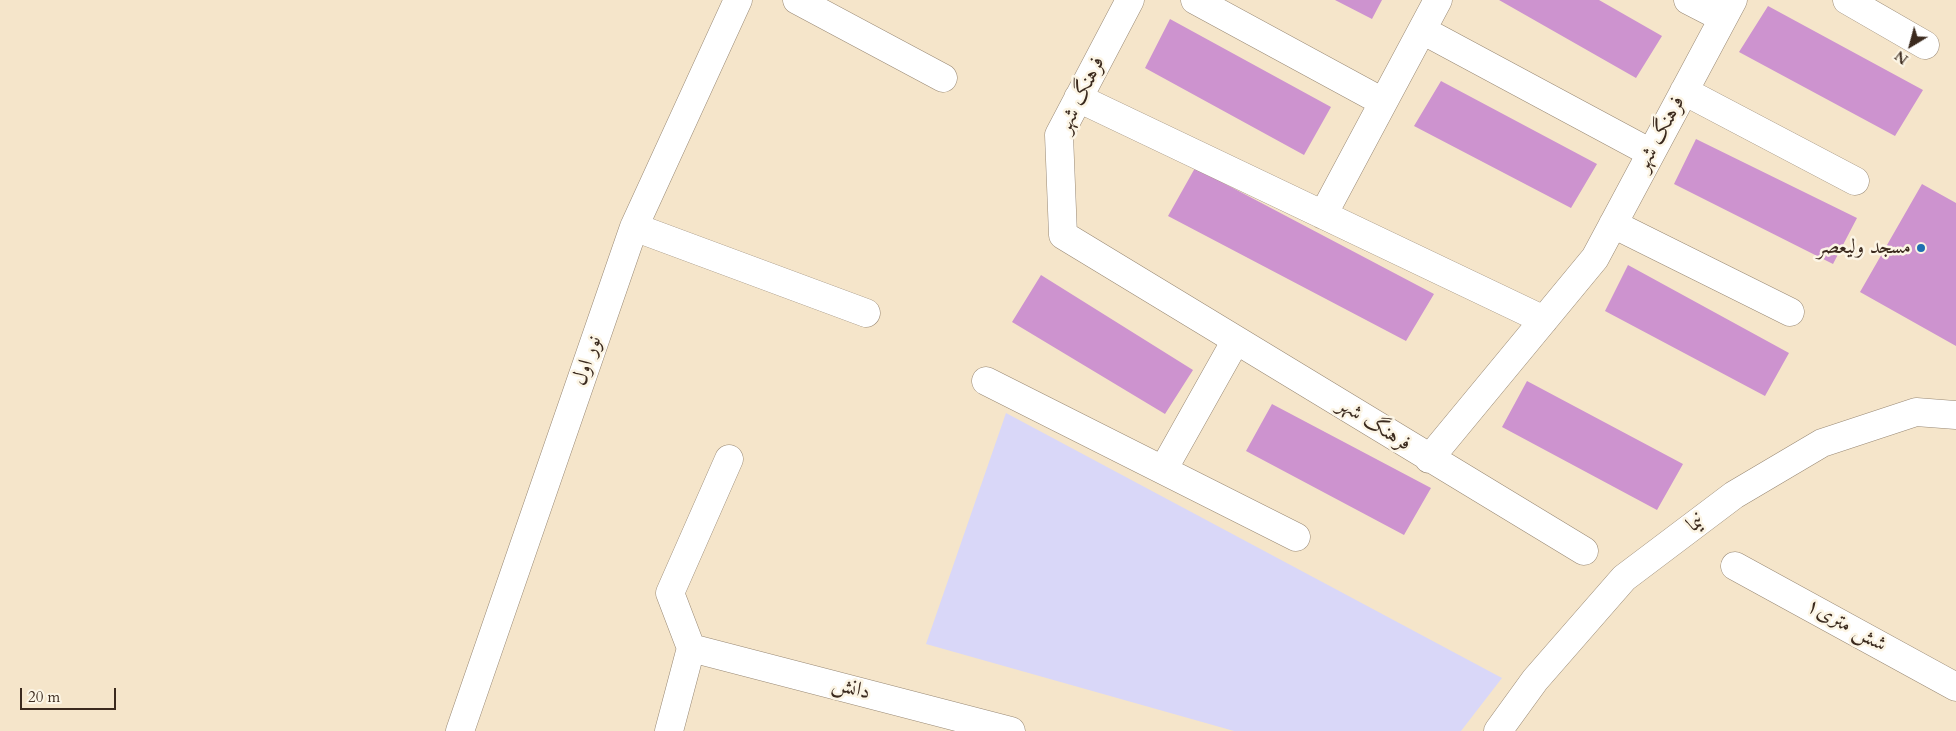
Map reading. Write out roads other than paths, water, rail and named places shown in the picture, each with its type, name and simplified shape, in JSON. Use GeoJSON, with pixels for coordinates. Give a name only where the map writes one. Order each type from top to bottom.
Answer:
{"type":"FeatureCollection","features":[{"type":"Feature","properties":{"kind":"street","name":"نور اول"},"geometry":{"type":"LineString","coordinates":[[460,731],[634,227],[738,0]]}},
{"type":"Feature","properties":{"kind":"street"},"geometry":{"type":"LineString","coordinates":[[797,0],[943,78]]}},
{"type":"Feature","properties":{"kind":"street","name":"فرهنگ شهر"},"geometry":{"type":"LineString","coordinates":[[1130,0],[1059,135],[1063,235],[1429,459],[1595,258],[1728,9]]}},
{"type":"Feature","properties":{"kind":"street"},"geometry":{"type":"LineString","coordinates":[[1195,0],[1384,102]]}},
{"type":"Feature","properties":{"kind":"street"},"geometry":{"type":"LineString","coordinates":[[1323,215],[1438,0]]}},
{"type":"Feature","properties":{"kind":"street"},"geometry":{"type":"LineString","coordinates":[[1688,0],[1728,9]]}},
{"type":"Feature","properties":{"kind":"street"},"geometry":{"type":"LineString","coordinates":[[1847,0],[1925,45]]}},
{"type":"Feature","properties":{"kind":"street"},"geometry":{"type":"LineString","coordinates":[[1422,30],[1651,152]]}},
{"type":"Feature","properties":{"kind":"street"},"geometry":{"type":"LineString","coordinates":[[1684,91],[1855,180]]}},
{"type":"Feature","properties":{"kind":"street"},"geometry":{"type":"LineString","coordinates":[[1078,98],[1544,320]]}},
{"type":"Feature","properties":{"kind":"street"},"geometry":{"type":"LineString","coordinates":[[1613,224],[1790,312]]}},
{"type":"Feature","properties":{"kind":"street"},"geometry":{"type":"LineString","coordinates":[[634,227],[866,313]]}},
{"type":"Feature","properties":{"kind":"street"},"geometry":{"type":"LineString","coordinates":[[1163,470],[1236,340]]}},
{"type":"Feature","properties":{"kind":"street"},"geometry":{"type":"LineString","coordinates":[[986,381],[1296,537]]}},
{"type":"Feature","properties":{"kind":"street","name":"نیما"},"geometry":{"type":"LineString","coordinates":[[1498,731],[1535,680],[1624,578],[1734,495],[1822,443],[1916,412],[1956,415]]}},
{"type":"Feature","properties":{"kind":"street"},"geometry":{"type":"LineString","coordinates":[[669,731],[691,648],[670,593],[729,459]]}},
{"type":"Feature","properties":{"kind":"street"},"geometry":{"type":"LineString","coordinates":[[1429,459],[1584,551]]}},
{"type":"Feature","properties":{"kind":"street","name":"شش متری۱"},"geometry":{"type":"LineString","coordinates":[[1735,566],[1956,687]]}},
{"type":"Feature","properties":{"kind":"street","name":"دانش"},"geometry":{"type":"LineString","coordinates":[[691,648],[1011,731]]}},
{"type":"Feature","properties":{"kind":"place","name":"مسجد ولیعصر"},"geometry":{"type":"Point","coordinates":[1921,248]}}]}
